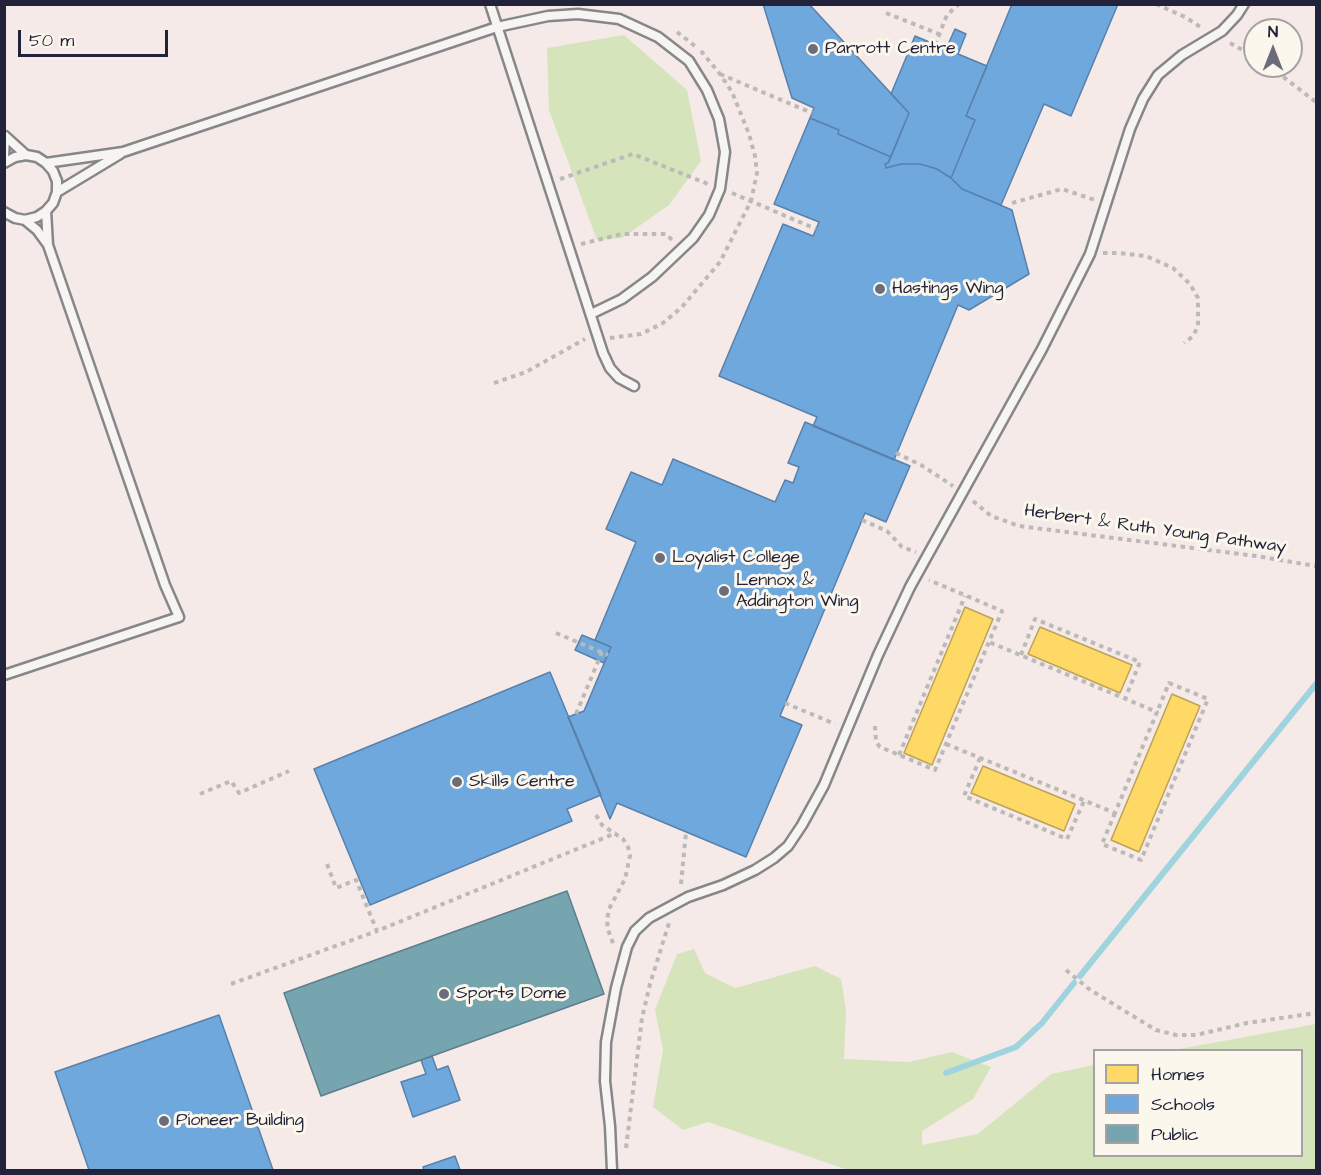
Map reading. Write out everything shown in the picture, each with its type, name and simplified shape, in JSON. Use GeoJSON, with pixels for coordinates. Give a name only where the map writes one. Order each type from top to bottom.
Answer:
{"type":"FeatureCollection","features":[{"type":"Feature","properties":{"kind":"lane"},"geometry":{"type":"LineString","coordinates":[[490,4],[610,368],[619,378],[634,386]]}},
{"type":"Feature","properties":{"kind":"lane"},"geometry":{"type":"LineString","coordinates":[[612,1170],[605,1081],[606,1042],[622,966],[627,947],[635,931],[649,918],[674,904],[755,870],[774,858],[788,846],[802,825],[824,785],[878,655],[917,575],[1042,349],[1090,254],[1104,203],[1143,99],[1158,75],[1182,55],[1215,35],[1237,15],[1244,4]]}},
{"type":"Feature","properties":{"kind":"lane"},"geometry":{"type":"LineString","coordinates":[[46,163],[123,152],[497,27],[548,16],[578,14],[619,19],[658,37],[689,61],[707,90],[719,119],[725,152],[720,189],[709,215],[693,238],[652,277],[622,298],[591,314]]}},
{"type":"Feature","properties":{"kind":"lane"},"geometry":{"type":"LineString","coordinates":[[4,212],[25,220],[37,217],[53,203],[57,192],[57,181],[53,171],[37,157],[26,155],[4,160],[5,136],[26,155]]}},
{"type":"Feature","properties":{"kind":"lane"},"geometry":{"type":"LineString","coordinates":[[57,192],[123,152]]}},
{"type":"Feature","properties":{"kind":"lane"},"geometry":{"type":"LineString","coordinates":[[4,675],[179,617],[165,585],[48,245],[46,211]]}},
{"type":"Feature","properties":{"kind":"lane"},"geometry":{"type":"LineString","coordinates":[[25,220],[37,230],[48,245]]}},
{"type":"Feature","properties":{"kind":"path"},"geometry":{"type":"LineString","coordinates":[[935,45],[947,15],[959,4]]}},
{"type":"Feature","properties":{"kind":"path"},"geometry":{"type":"LineString","coordinates":[[1156,4],[1185,16],[1243,50]]}},
{"type":"Feature","properties":{"kind":"path"},"geometry":{"type":"LineString","coordinates":[[886,13],[939,34]]}},
{"type":"Feature","properties":{"kind":"path"},"geometry":{"type":"LineString","coordinates":[[494,383],[526,372],[586,338],[619,338],[641,334],[663,323],[682,307],[720,262],[751,201],[757,173],[755,156],[741,111],[720,74],[703,54],[685,37],[669,28]]}},
{"type":"Feature","properties":{"kind":"path"},"geometry":{"type":"LineString","coordinates":[[689,61],[812,113]]}},
{"type":"Feature","properties":{"kind":"path"},"geometry":{"type":"LineString","coordinates":[[1285,78],[1317,102]]}},
{"type":"Feature","properties":{"kind":"path"},"geometry":{"type":"LineString","coordinates":[[548,183],[633,154],[816,229]]}},
{"type":"Feature","properties":{"kind":"path"},"geometry":{"type":"LineString","coordinates":[[1012,203],[1062,189],[1104,203]]}},
{"type":"Feature","properties":{"kind":"path"},"geometry":{"type":"LineString","coordinates":[[569,248],[622,234],[666,234],[682,250]]}},
{"type":"Feature","properties":{"kind":"path"},"geometry":{"type":"LineString","coordinates":[[1090,254],[1119,253],[1146,256],[1173,268],[1190,284],[1198,298],[1198,327],[1192,337],[1184,343]]}},
{"type":"Feature","properties":{"kind":"path","name":"Herbert & Ruth Young Pathway"},"geometry":{"type":"LineString","coordinates":[[896,453],[921,465],[992,516],[1019,526],[1317,566]]}},
{"type":"Feature","properties":{"kind":"path"},"geometry":{"type":"LineString","coordinates":[[862,520],[887,531],[902,547],[927,557]]}},
{"type":"Feature","properties":{"kind":"path"},"geometry":{"type":"LineString","coordinates":[[874,726],[876,742],[880,747],[935,770],[1002,611],[917,575]]}},
{"type":"Feature","properties":{"kind":"path"},"geometry":{"type":"LineString","coordinates":[[899,755],[965,596]]}},
{"type":"Feature","properties":{"kind":"path"},"geometry":{"type":"LineString","coordinates":[[1021,655],[1035,619],[1140,662],[1125,699]]}},
{"type":"Feature","properties":{"kind":"path"},"geometry":{"type":"LineString","coordinates":[[556,633],[608,655]]}},
{"type":"Feature","properties":{"kind":"path"},"geometry":{"type":"LineString","coordinates":[[989,642],[1157,712]]}},
{"type":"Feature","properties":{"kind":"path"},"geometry":{"type":"LineString","coordinates":[[576,714],[602,652]]}},
{"type":"Feature","properties":{"kind":"path"},"geometry":{"type":"LineString","coordinates":[[1169,683],[1208,699],[1141,860],[1102,844],[1115,813],[1169,683]]}},
{"type":"Feature","properties":{"kind":"path"},"geometry":{"type":"LineString","coordinates":[[785,704],[846,729]]}},
{"type":"Feature","properties":{"kind":"path"},"geometry":{"type":"LineString","coordinates":[[946,744],[1115,813]]}},
{"type":"Feature","properties":{"kind":"path"},"geometry":{"type":"LineString","coordinates":[[980,758],[964,796],[1067,839],[1084,801]]}},
{"type":"Feature","properties":{"kind":"path"},"geometry":{"type":"LineString","coordinates":[[200,794],[231,781],[239,793],[289,771]]}},
{"type":"Feature","properties":{"kind":"path"},"geometry":{"type":"LineString","coordinates":[[596,815],[602,825],[623,839],[630,856],[625,879],[609,909],[607,920],[608,930],[622,966]]}},
{"type":"Feature","properties":{"kind":"path"},"geometry":{"type":"LineString","coordinates":[[626,1152],[642,1018],[682,880],[686,832]]}},
{"type":"Feature","properties":{"kind":"path"},"geometry":{"type":"LineString","coordinates":[[231,984],[377,931],[615,833]]}},
{"type":"Feature","properties":{"kind":"path"},"geometry":{"type":"LineString","coordinates":[[327,864],[336,888],[356,880],[377,931]]}},
{"type":"Feature","properties":{"kind":"path"},"geometry":{"type":"LineString","coordinates":[[1066,970],[1089,989],[1131,1015],[1156,1029],[1176,1035],[1196,1035],[1247,1023],[1317,1013]]}},
{"type":"Feature","properties":{"kind":"shaded area","name":"Loyalist College"},"geometry":{"type":"Polygon","coordinates":[[[5,5],[1316,5],[1316,1170],[5,1170],[5,5]]]}},
{"type":"Feature","properties":{"kind":"green space"},"geometry":{"type":"Polygon","coordinates":[[[624,35],[687,90],[701,161],[669,205],[622,238],[597,240],[549,110],[547,48],[624,35]]]}},
{"type":"Feature","properties":{"kind":"green space"},"geometry":{"type":"Polygon","coordinates":[[[694,949],[705,973],[735,988],[815,966],[841,979],[846,1010],[844,1059],[909,1062],[952,1052],[991,1067],[973,1099],[922,1131],[922,1145],[978,1134],[1051,1074],[1093,1065],[1093,1157],[1303,1157],[1303,1049],[1179,1049],[1316,1024],[1316,1170],[848,1170],[708,1122],[683,1130],[653,1107],[663,1050],[655,1010],[677,954],[694,949]]]}},
{"type":"Feature","properties":{"kind":"building: Homes"},"geometry":{"type":"Polygon","coordinates":[[[965,607],[993,619],[932,765],[904,753],[965,607]]]}},
{"type":"Feature","properties":{"kind":"building: Homes"},"geometry":{"type":"Polygon","coordinates":[[[1040,627],[1132,665],[1120,693],[1028,654],[1040,627]]]}},
{"type":"Feature","properties":{"kind":"building: Homes"},"geometry":{"type":"Polygon","coordinates":[[[1172,694],[1200,706],[1139,852],[1111,840],[1172,694]]]}},
{"type":"Feature","properties":{"kind":"building: Homes"},"geometry":{"type":"Polygon","coordinates":[[[983,766],[1075,804],[1064,831],[971,793],[983,766]]]}},
{"type":"Feature","properties":{"kind":"building: Schools","name":"Parrott Centre"},"geometry":{"type":"Polygon","coordinates":[[[763,4],[809,4],[909,113],[891,157],[838,134],[839,130],[810,118],[814,108],[792,98],[763,4]]]}},
{"type":"Feature","properties":{"kind":"building: Schools"},"geometry":{"type":"Polygon","coordinates":[[[1012,4],[1118,4],[1071,116],[1044,104],[1001,205],[962,189],[951,178],[975,120],[966,116],[1012,4]]]}},
{"type":"Feature","properties":{"kind":"building: Schools"},"geometry":{"type":"Polygon","coordinates":[[[955,29],[966,34],[958,54],[987,66],[966,116],[975,120],[951,178],[937,169],[920,164],[901,164],[886,168],[885,164],[888,163],[909,113],[891,94],[915,36],[946,49],[955,29]]]}},
{"type":"Feature","properties":{"kind":"building: Schools","name":"Hastings Wing"},"geometry":{"type":"Polygon","coordinates":[[[810,118],[839,130],[838,134],[891,157],[885,164],[886,168],[901,164],[920,164],[937,169],[962,189],[1012,210],[1029,274],[969,310],[958,305],[894,460],[813,426],[817,417],[719,376],[783,224],[813,236],[819,222],[774,204],[810,118]]]}},
{"type":"Feature","properties":{"kind":"building: Schools","name":"Lennox & Addington Wing"},"geometry":{"type":"Polygon","coordinates":[[[805,422],[910,466],[886,522],[865,513],[780,716],[802,725],[746,857],[617,803],[610,819],[568,717],[584,711],[611,647],[595,640],[636,542],[606,529],[631,472],[662,485],[673,459],[775,502],[785,480],[793,483],[799,467],[788,463],[805,422]]]}},
{"type":"Feature","properties":{"kind":"building: Schools"},"geometry":{"type":"Polygon","coordinates":[[[582,635],[611,647],[604,663],[575,650],[582,635]]]}},
{"type":"Feature","properties":{"kind":"building: Schools","name":"Skills Centre"},"geometry":{"type":"Polygon","coordinates":[[[550,672],[601,795],[567,809],[572,821],[370,905],[314,769],[550,672]]]}},
{"type":"Feature","properties":{"kind":"building: Schools","name":"Pioneer Building"},"geometry":{"type":"Polygon","coordinates":[[[219,1015],[273,1170],[89,1170],[55,1072],[219,1015]]]}},
{"type":"Feature","properties":{"kind":"building: Schools"},"geometry":{"type":"Polygon","coordinates":[[[432,1056],[437,1070],[448,1066],[460,1100],[413,1117],[401,1082],[426,1074],[421,1060],[432,1056]]]}},
{"type":"Feature","properties":{"kind":"building: Schools"},"geometry":{"type":"Polygon","coordinates":[[[455,1156],[460,1170],[424,1170],[423,1167],[455,1156]]]}},
{"type":"Feature","properties":{"kind":"building: Public","name":"Sports Dome"},"geometry":{"type":"Polygon","coordinates":[[[567,891],[604,994],[321,1096],[284,993],[567,891]]]}},
{"type":"Feature","properties":{"kind":"waterway"},"geometry":{"type":"LineString","coordinates":[[1080,976],[1316,684]]}},
{"type":"Feature","properties":{"kind":"waterway"},"geometry":{"type":"LineString","coordinates":[[946,1073],[1016,1047],[1042,1023],[1074,983]]}},
{"type":"Feature","properties":{"kind":"place","name":"Parrott Centre"},"geometry":{"type":"Point","coordinates":[813,49]}},
{"type":"Feature","properties":{"kind":"place","name":"Hastings Wing"},"geometry":{"type":"Point","coordinates":[880,289]}},
{"type":"Feature","properties":{"kind":"place","name":"Loyalist College"},"geometry":{"type":"Point","coordinates":[660,558]}},
{"type":"Feature","properties":{"kind":"place","name":"Lennox & Addington Wing"},"geometry":{"type":"Point","coordinates":[724,591]}},
{"type":"Feature","properties":{"kind":"place","name":"Skills Centre"},"geometry":{"type":"Point","coordinates":[457,782]}},
{"type":"Feature","properties":{"kind":"place","name":"Sports Dome"},"geometry":{"type":"Point","coordinates":[444,994]}},
{"type":"Feature","properties":{"kind":"place","name":"Pioneer Building"},"geometry":{"type":"Point","coordinates":[164,1121]}}]}
